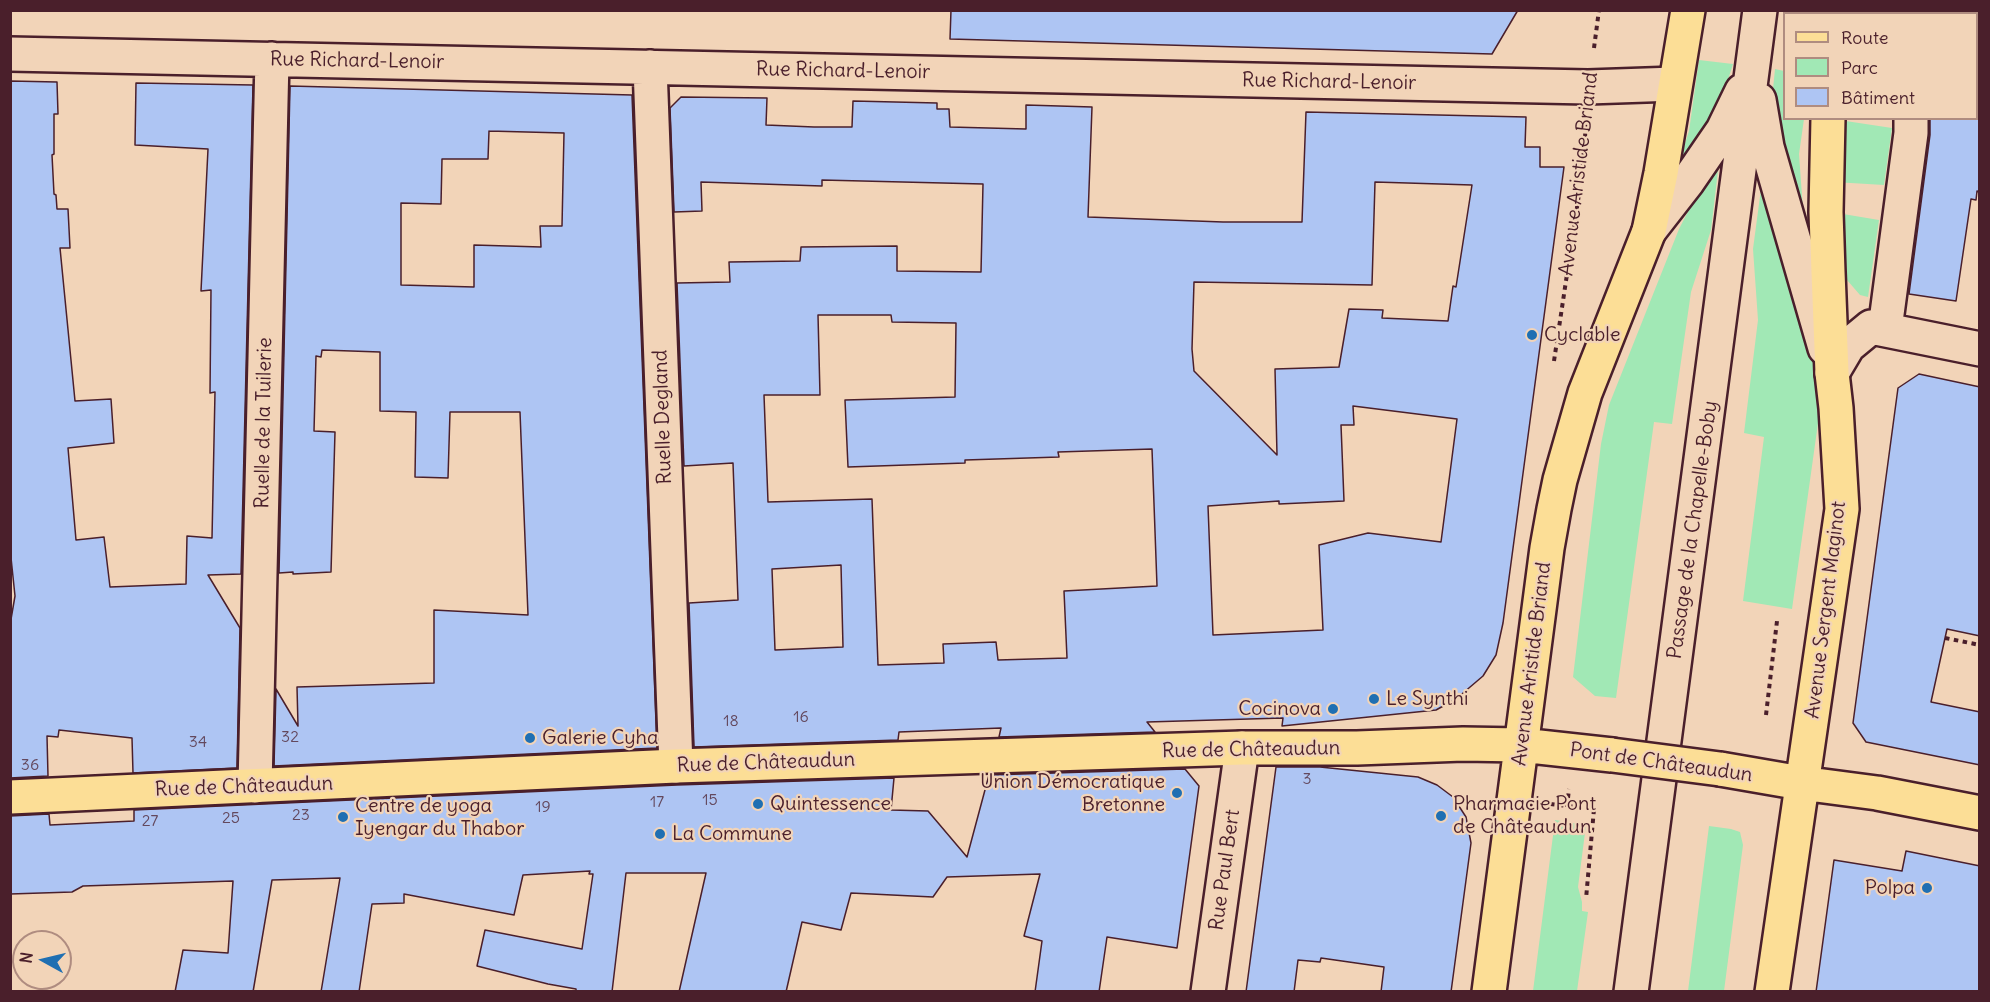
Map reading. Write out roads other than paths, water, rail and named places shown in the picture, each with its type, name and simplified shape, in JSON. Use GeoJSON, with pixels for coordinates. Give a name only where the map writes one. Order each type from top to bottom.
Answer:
{"type":"FeatureCollection","features":[{"type":"Feature","properties":{"kind":"main road","name":"Avenue Aristide Briand"},"geometry":{"type":"LineString","coordinates":[[1489,992],[1547,548],[1560,480],[1585,393],[1650,231],[1688,10]]}},
{"type":"Feature","properties":{"kind":"main road","name":"Avenue Sergent Maginot"},"geometry":{"type":"LineString","coordinates":[[1772,992],[1842,509],[1832,373],[1826,212],[1828,120]]}},
{"type":"Feature","properties":{"kind":"main road","name":"Rue de Châteaudun"},"geometry":{"type":"LineString","coordinates":[[10,797],[676,766],[1242,748],[1521,745]]}},
{"type":"Feature","properties":{"kind":"main road","name":"Pont de Châteaudun"},"geometry":{"type":"LineString","coordinates":[[1521,745],[1720,769],[1866,791],[1980,813]]}},
{"type":"Feature","properties":{"kind":"street","name":"Passage de la Chapelle-Boby"},"geometry":{"type":"LineString","coordinates":[[1631,992],[1761,10]]}},
{"type":"Feature","properties":{"kind":"street","name":"Rue Richard-Lenoir"},"geometry":{"type":"LineString","coordinates":[[10,54],[1588,87],[1675,84]]}},
{"type":"Feature","properties":{"kind":"street","name":"Ruelle de la Tuilerie"},"geometry":{"type":"LineString","coordinates":[[255,786],[272,59]]}},
{"type":"Feature","properties":{"kind":"street","name":"Ruelle Degland"},"geometry":{"type":"LineString","coordinates":[[650,68],[676,766]]}},
{"type":"Feature","properties":{"kind":"street","name":"Passage de la Chapelle-Boby"},"geometry":{"type":"LineString","coordinates":[[1650,231],[1723,130],[1753,68]]}},
{"type":"Feature","properties":{"kind":"street","name":"Passage de la Chapelle-Boby"},"geometry":{"type":"LineString","coordinates":[[1753,68],[1767,147],[1832,373]]}},
{"type":"Feature","properties":{"kind":"street"},"geometry":{"type":"LineString","coordinates":[[1885,328],[1911,120]]}},
{"type":"Feature","properties":{"kind":"street"},"geometry":{"type":"LineString","coordinates":[[1832,373],[1848,346],[1871,327],[1980,349]]}},
{"type":"Feature","properties":{"kind":"street","name":"Rue Paul Bert"},"geometry":{"type":"LineString","coordinates":[[1208,992],[1242,748]]}},
{"type":"Feature","properties":{"kind":"place","name":"Cyclable"},"geometry":{"type":"Point","coordinates":[1532,335]}},
{"type":"Feature","properties":{"kind":"place","name":"Le Synthi"},"geometry":{"type":"Point","coordinates":[1374,699]}},
{"type":"Feature","properties":{"kind":"place","name":"Cocinova"},"geometry":{"type":"Point","coordinates":[1333,709]}},
{"type":"Feature","properties":{"kind":"place","name":"Galerie Cyha"},"geometry":{"type":"Point","coordinates":[530,738]}},
{"type":"Feature","properties":{"kind":"place","name":"Union Démocratique Bretonne"},"geometry":{"type":"Point","coordinates":[1177,793]}},
{"type":"Feature","properties":{"kind":"place","name":"Quintessence"},"geometry":{"type":"Point","coordinates":[758,804]}},
{"type":"Feature","properties":{"kind":"place","name":"Pharmacie Pont de Châteaudun"},"geometry":{"type":"Point","coordinates":[1441,816]}},
{"type":"Feature","properties":{"kind":"place","name":"Centre de yoga Iyengar du Thabor"},"geometry":{"type":"Point","coordinates":[343,817]}},
{"type":"Feature","properties":{"kind":"place","name":"La Commune"},"geometry":{"type":"Point","coordinates":[660,834]}},
{"type":"Feature","properties":{"kind":"place","name":"Polpa"},"geometry":{"type":"Point","coordinates":[1927,888]}}]}
